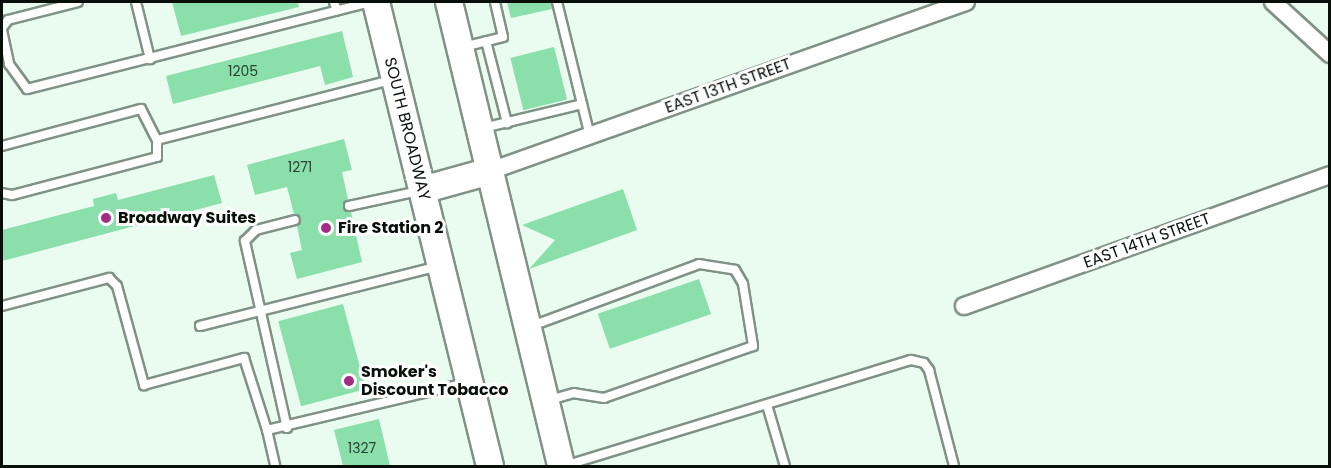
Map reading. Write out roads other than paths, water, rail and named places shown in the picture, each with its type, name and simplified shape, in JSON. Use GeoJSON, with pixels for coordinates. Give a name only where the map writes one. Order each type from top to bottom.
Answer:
{"type":"FeatureCollection","features":[{"type":"Feature","properties":{"kind":"main road","name":"SOUTH BROADWAY"},"geometry":{"type":"LineString","coordinates":[[376,2],[439,266],[490,466]]}},
{"type":"Feature","properties":{"kind":"main road"},"geometry":{"type":"LineString","coordinates":[[449,2],[561,466]]}},
{"type":"Feature","properties":{"kind":"main road"},"geometry":{"type":"LineString","coordinates":[[422,190],[490,171]]}},
{"type":"Feature","properties":{"kind":"street","name":"EAST 13TH STREET"},"geometry":{"type":"LineString","coordinates":[[490,171],[966,2]]}},
{"type":"Feature","properties":{"kind":"street"},"geometry":{"type":"LineString","coordinates":[[1273,2],[1329,54]]}},
{"type":"Feature","properties":{"kind":"street","name":"EAST 14TH STREET"},"geometry":{"type":"LineString","coordinates":[[964,306],[1329,175]]}},
{"type":"Feature","properties":{"kind":"lane"},"geometry":{"type":"LineString","coordinates":[[78,2],[8,20],[2,29],[9,64],[27,89],[376,2]]}},
{"type":"Feature","properties":{"kind":"lane"},"geometry":{"type":"LineString","coordinates":[[136,2],[150,58]]}},
{"type":"Feature","properties":{"kind":"lane"},"geometry":{"type":"LineString","coordinates":[[334,2],[337,11]]}},
{"type":"Feature","properties":{"kind":"lane"},"geometry":{"type":"LineString","coordinates":[[460,47],[503,38],[495,2]]}},
{"type":"Feature","properties":{"kind":"lane"},"geometry":{"type":"LineString","coordinates":[[557,2],[590,136]]}},
{"type":"Feature","properties":{"kind":"lane"},"geometry":{"type":"LineString","coordinates":[[486,41],[507,123]]}},
{"type":"Feature","properties":{"kind":"lane"},"geometry":{"type":"LineString","coordinates":[[157,140],[395,79]]}},
{"type":"Feature","properties":{"kind":"lane"},"geometry":{"type":"LineString","coordinates":[[480,129],[582,104]]}},
{"type":"Feature","properties":{"kind":"lane"},"geometry":{"type":"LineString","coordinates":[[2,146],[141,109],[157,140],[157,157],[12,195],[2,193]]}},
{"type":"Feature","properties":{"kind":"lane"},"geometry":{"type":"LineString","coordinates":[[349,206],[422,190]]}},
{"type":"Feature","properties":{"kind":"lane"},"geometry":{"type":"LineString","coordinates":[[287,428],[245,242],[256,230],[295,220]]}},
{"type":"Feature","properties":{"kind":"lane"},"geometry":{"type":"LineString","coordinates":[[528,328],[699,264],[735,270],[749,308],[753,346],[604,398],[574,393],[545,401]]}},
{"type":"Feature","properties":{"kind":"lane"},"geometry":{"type":"LineString","coordinates":[[200,326],[439,266]]}},
{"type":"Feature","properties":{"kind":"lane"},"geometry":{"type":"LineString","coordinates":[[2,306],[109,278],[117,286],[144,385],[244,358],[267,430],[275,466]]}},
{"type":"Feature","properties":{"kind":"lane"},"geometry":{"type":"LineString","coordinates":[[561,466],[911,360],[924,363],[954,466]]}},
{"type":"Feature","properties":{"kind":"lane"},"geometry":{"type":"LineString","coordinates":[[267,430],[287,428],[469,382]]}},
{"type":"Feature","properties":{"kind":"lane"},"geometry":{"type":"LineString","coordinates":[[767,405],[785,466]]}},
{"type":"Feature","properties":{"kind":"place","name":"Broadway Suites"},"geometry":{"type":"Point","coordinates":[106,218]}},
{"type":"Feature","properties":{"kind":"place","name":"Fire Station 2"},"geometry":{"type":"Point","coordinates":[326,228]}},
{"type":"Feature","properties":{"kind":"place","name":"Smoker's Discount Tobacco"},"geometry":{"type":"Point","coordinates":[349,381]}}]}
